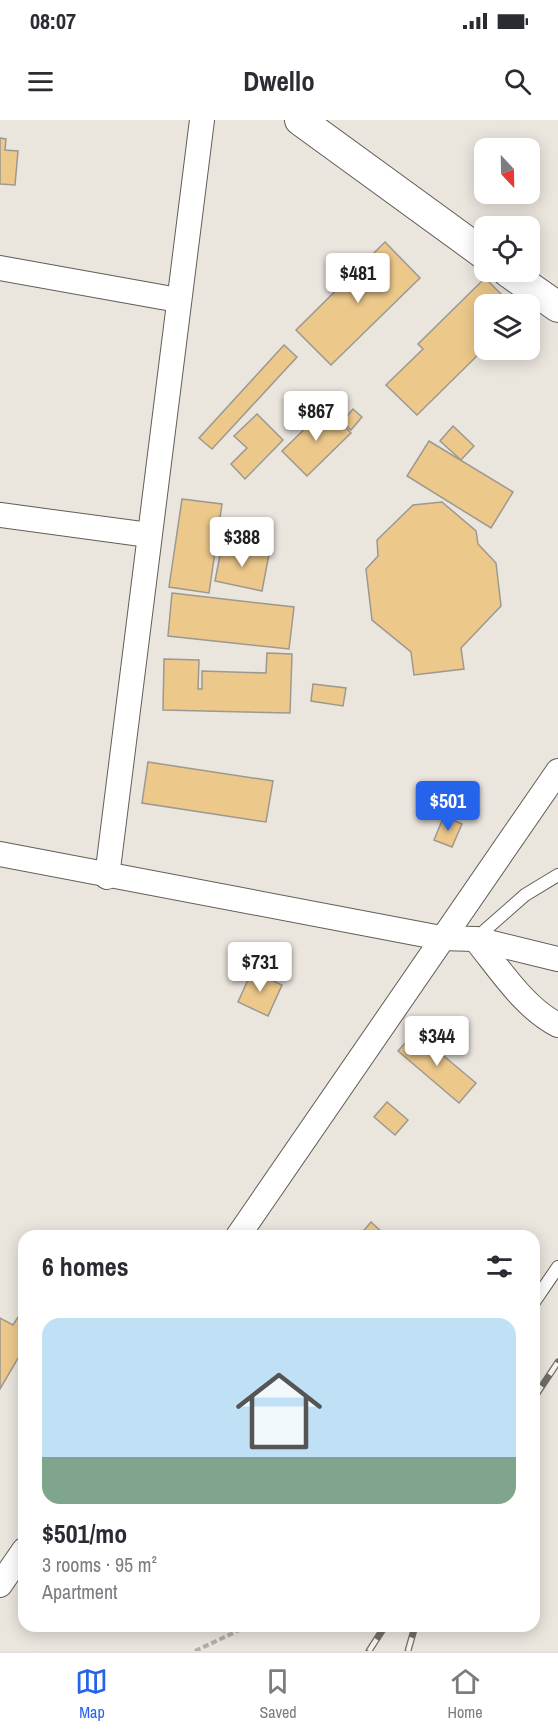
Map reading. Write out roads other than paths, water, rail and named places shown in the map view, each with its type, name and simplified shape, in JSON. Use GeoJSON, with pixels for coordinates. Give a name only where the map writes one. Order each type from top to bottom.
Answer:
{"type":"FeatureCollection","features":[{"type":"Feature","properties":{"kind":"street"},"geometry":{"type":"LineString","coordinates":[[107,877],[177,300],[202,120]]}},
{"type":"Feature","properties":{"kind":"street"},"geometry":{"type":"LineString","coordinates":[[300,120],[474,247]]}},
{"type":"Feature","properties":{"kind":"street"},"geometry":{"type":"LineString","coordinates":[[0,268],[177,300]]}},
{"type":"Feature","properties":{"kind":"street"},"geometry":{"type":"LineString","coordinates":[[522,282],[558,307]]}},
{"type":"Feature","properties":{"kind":"street"},"geometry":{"type":"LineString","coordinates":[[0,515],[149,535]]}},
{"type":"Feature","properties":{"kind":"street"},"geometry":{"type":"LineString","coordinates":[[242,1230],[558,771]]}},
{"type":"Feature","properties":{"kind":"street"},"geometry":{"type":"LineString","coordinates":[[0,854],[107,877],[441,938],[475,939],[558,959]]}},
{"type":"Feature","properties":{"kind":"street"},"geometry":{"type":"LineString","coordinates":[[475,939],[521,995],[546,1019],[558,1025]]}},
{"type":"Feature","properties":{"kind":"street"},"geometry":{"type":"LineString","coordinates":[[0,1585],[18,1559]]}},
{"type":"Feature","properties":{"kind":"lane"},"geometry":{"type":"LineString","coordinates":[[475,939],[525,895],[558,874]]}},
{"type":"Feature","properties":{"kind":"lane"},"geometry":{"type":"LineString","coordinates":[[540,1293],[558,1267]]}},
{"type":"Feature","properties":{"kind":"railway"},"geometry":{"type":"LineString","coordinates":[[540,1389],[558,1362]]}},
{"type":"Feature","properties":{"kind":"railway"},"geometry":{"type":"LineString","coordinates":[[369,1651],[381,1632]]}},
{"type":"Feature","properties":{"kind":"railway"},"geometry":{"type":"LineString","coordinates":[[408,1651],[413,1632]]}}]}
